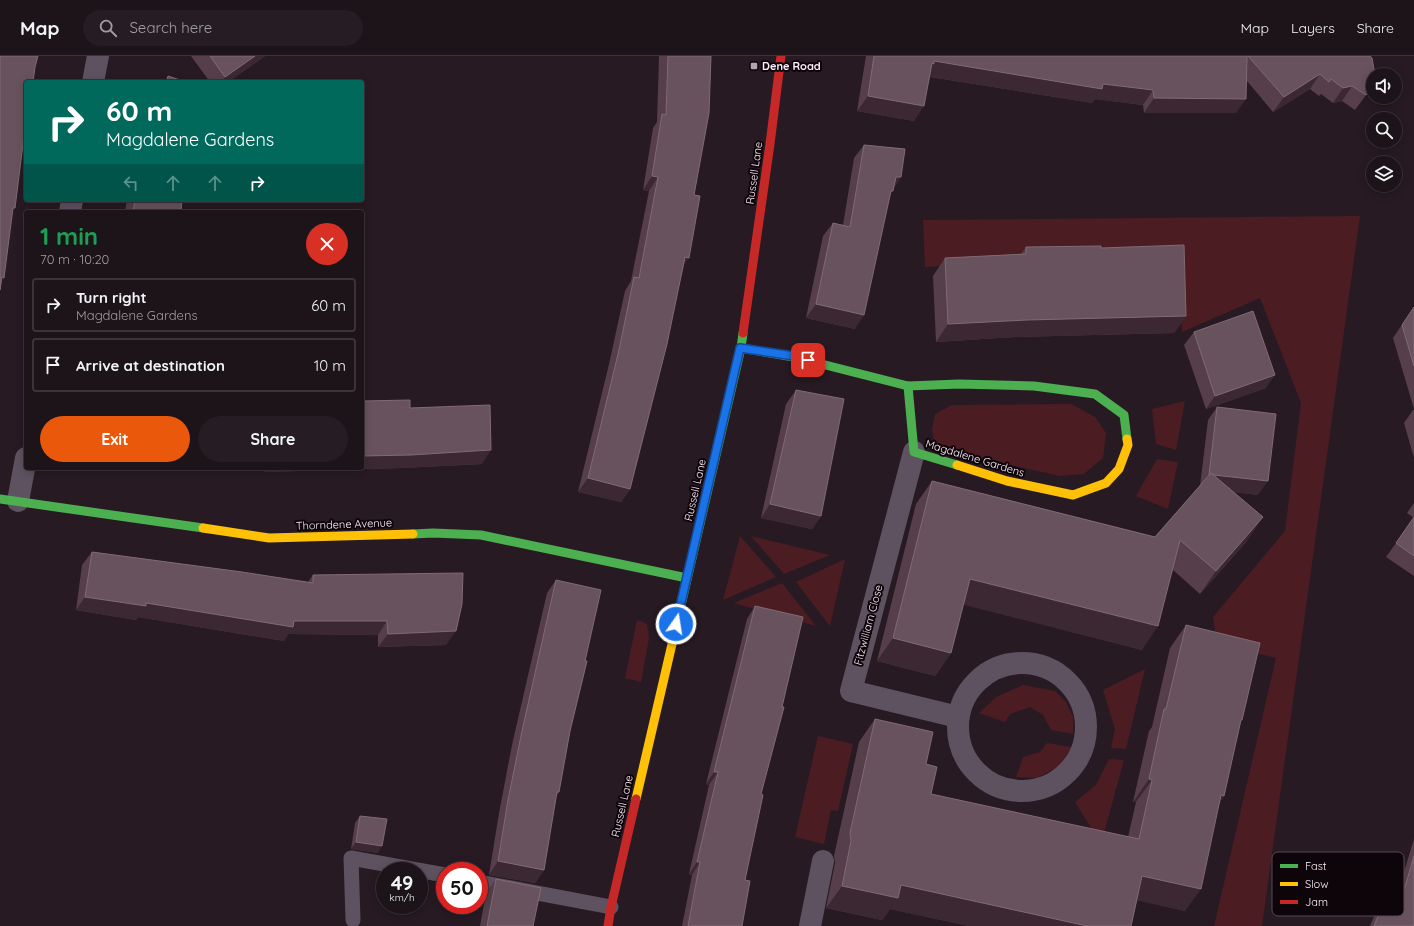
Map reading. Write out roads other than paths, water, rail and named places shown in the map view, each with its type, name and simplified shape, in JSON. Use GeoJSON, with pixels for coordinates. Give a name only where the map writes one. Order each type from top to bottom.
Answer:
{"type":"FeatureCollection","features":[{"type":"Feature","properties":{"kind":"street"},"geometry":{"type":"LineString","coordinates":[[93,80],[98,56]]}},
{"type":"Feature","properties":{"kind":"street","name":"Russell Lane"},"geometry":{"type":"LineString","coordinates":[[608,926],[611,907],[740,348],[770,144],[781,56]]}},
{"type":"Feature","properties":{"kind":"street","name":"Magdalene Gardens"},"geometry":{"type":"LineString","coordinates":[[740,348],[794,356],[908,386],[958,384],[1034,386],[1095,394],[1124,415],[1128,445],[1119,469],[1106,483],[1073,495],[1007,482],[914,452],[908,386]]}},
{"type":"Feature","properties":{"kind":"street","name":"Fitzwilliam Close"},"geometry":{"type":"LineString","coordinates":[[914,452],[851,691],[958,717]]}},
{"type":"Feature","properties":{"kind":"street"},"geometry":{"type":"LineString","coordinates":[[9,500],[24,463]]}},
{"type":"Feature","properties":{"kind":"street","name":"Thorndene Avenue"},"geometry":{"type":"LineString","coordinates":[[9,500],[269,538],[433,534],[480,535],[687,578]]}},
{"type":"Feature","properties":{"kind":"street"},"geometry":{"type":"LineString","coordinates":[[1026,663],[1043,666],[1063,677],[1077,694],[1084,711],[1086,734],[1084,745],[1074,765],[1060,780],[1042,788],[1018,792],[996,786],[979,775],[966,758],[959,739],[958,717],[964,700],[976,682],[1004,665],[1026,663]]}},
{"type":"Feature","properties":{"kind":"street"},"geometry":{"type":"LineString","coordinates":[[810,926],[823,861]]}},
{"type":"Feature","properties":{"kind":"lane"},"geometry":{"type":"LineString","coordinates":[[353,920],[352,858],[436,874]]}},
{"type":"Feature","properties":{"kind":"lane"},"geometry":{"type":"LineString","coordinates":[[488,884],[611,907]]}},
{"type":"Feature","properties":{"kind":"place","name":"Dene Road"},"geometry":{"type":"Point","coordinates":[754,66]}}]}
